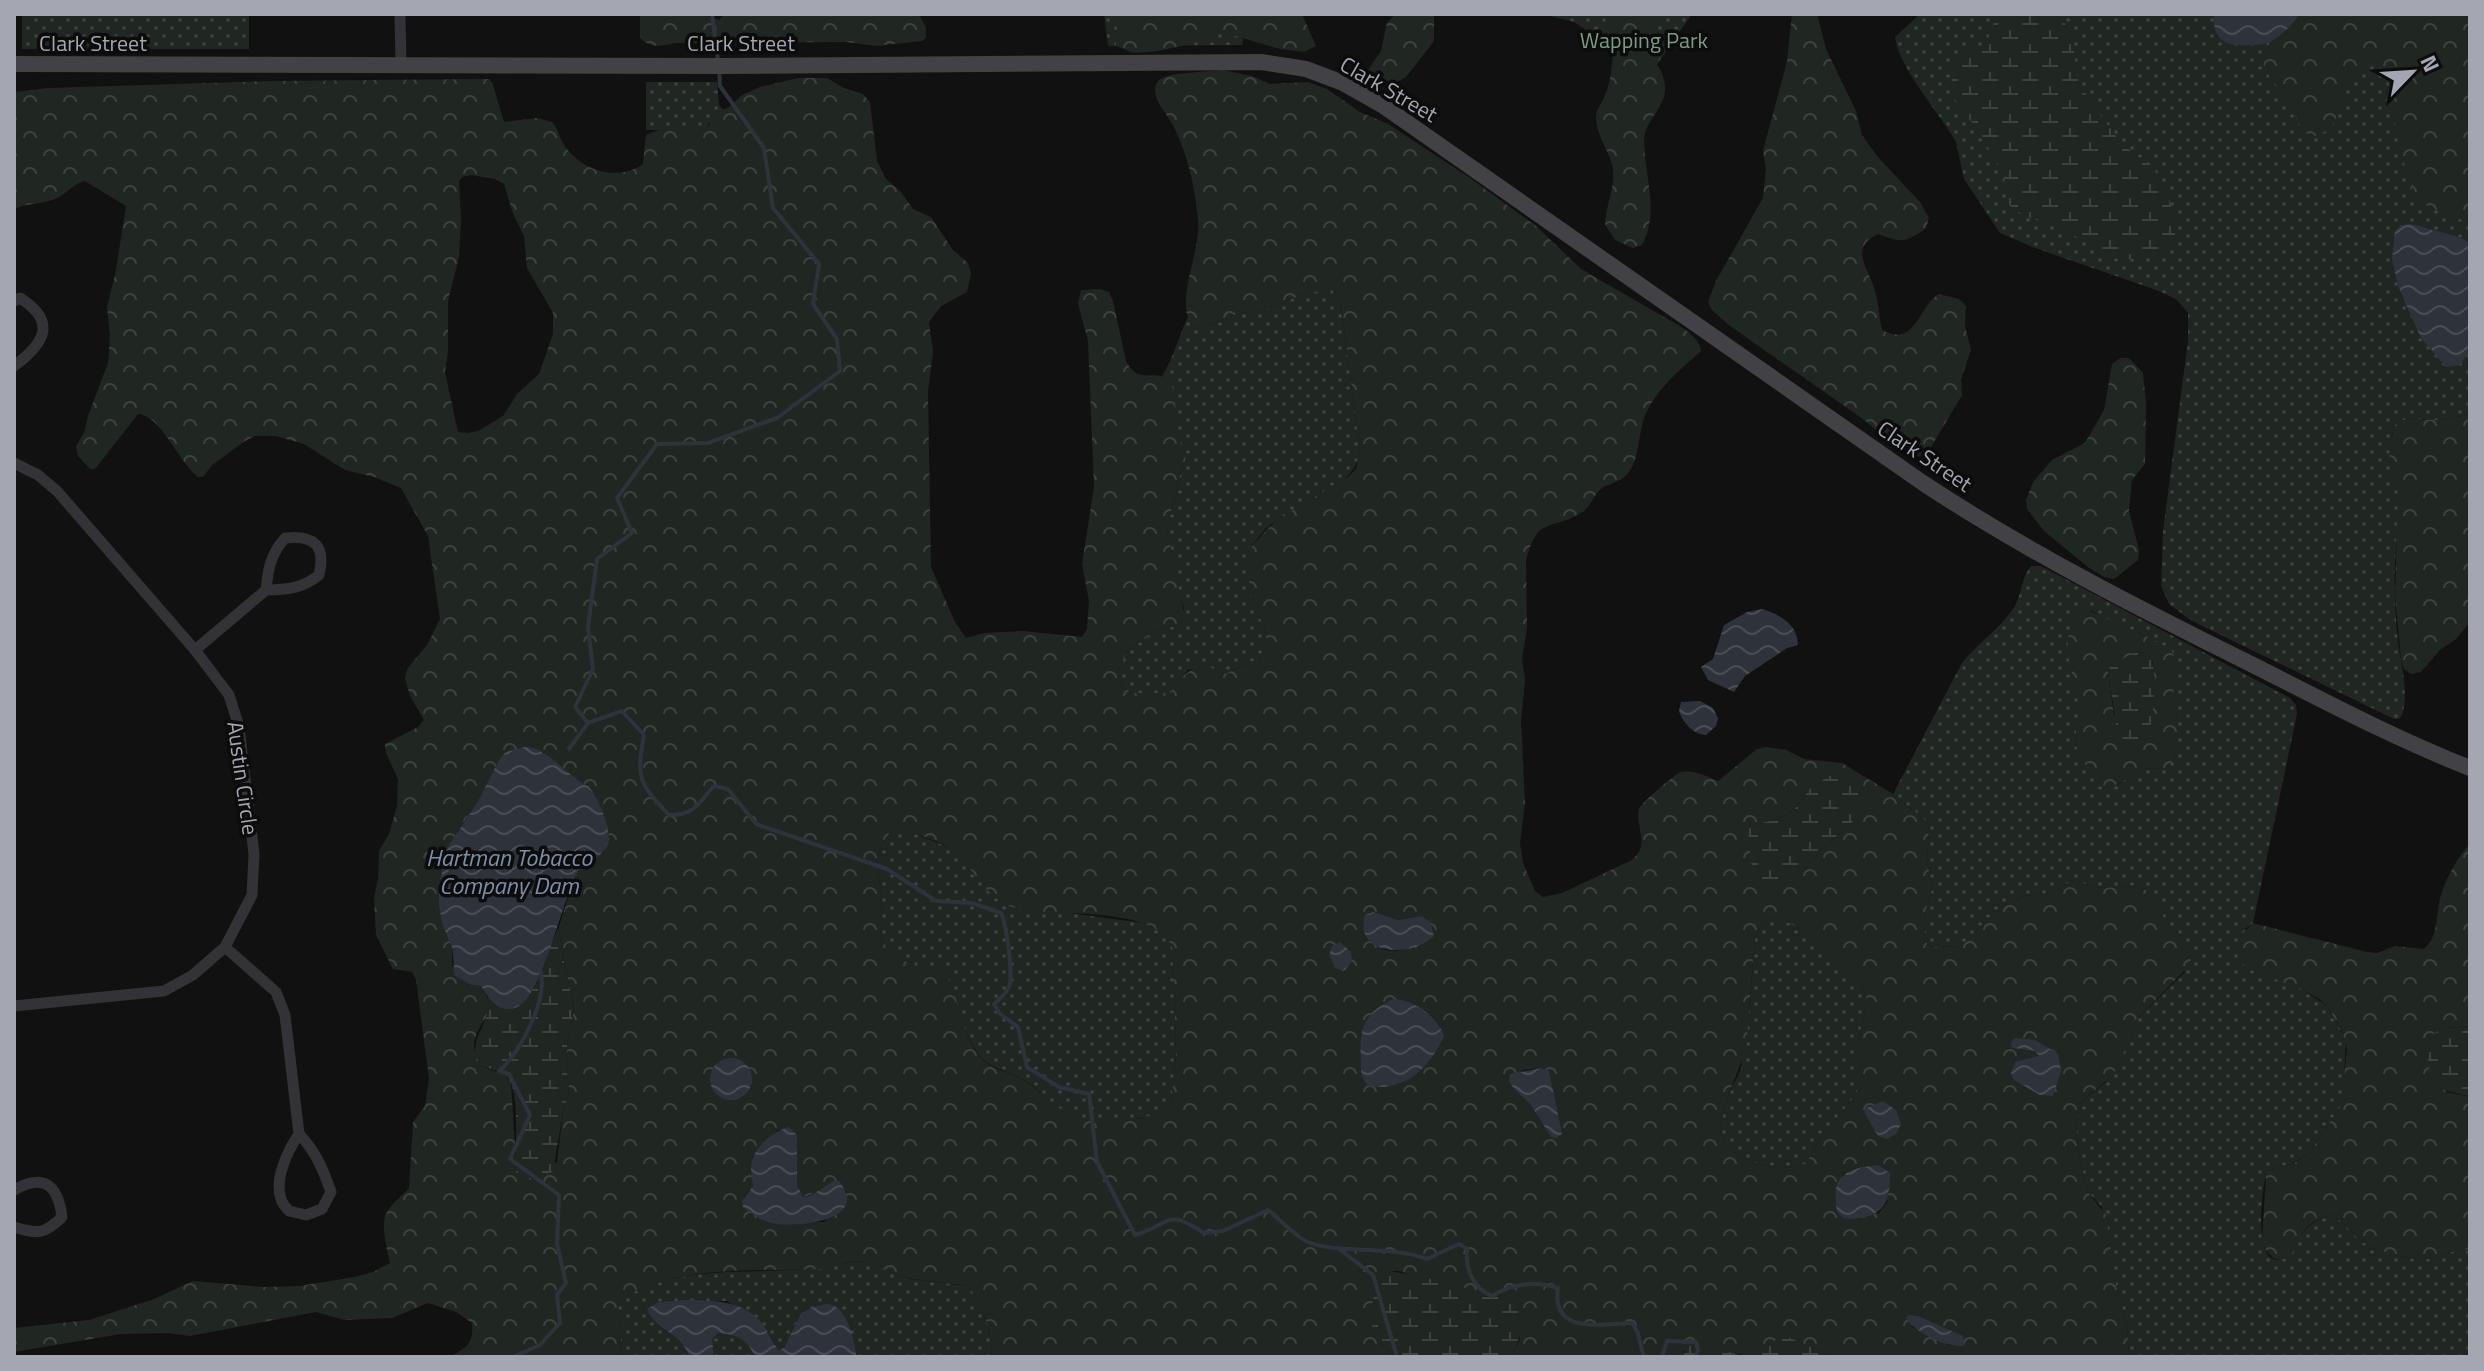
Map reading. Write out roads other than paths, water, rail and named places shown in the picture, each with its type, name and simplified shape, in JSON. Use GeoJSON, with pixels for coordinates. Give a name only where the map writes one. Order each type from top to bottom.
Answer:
{"type":"FeatureCollection","features":[{"type":"Feature","properties":{"kind":"main road","name":"Clark Street"},"geometry":{"type":"LineString","coordinates":[[14,64],[719,66],[1261,62],[1306,69],[1343,83],[1382,105],[1923,483],[2001,532],[2175,627],[2417,747],[2470,768]]}},
{"type":"Feature","properties":{"kind":"street"},"geometry":{"type":"LineString","coordinates":[[400,14],[401,65]]}},
{"type":"Feature","properties":{"kind":"street"},"geometry":{"type":"LineString","coordinates":[[14,301],[20,298],[43,318],[42,337],[28,356],[14,366]]}},
{"type":"Feature","properties":{"kind":"street","name":"Austin Circle"},"geometry":{"type":"LineString","coordinates":[[14,463],[38,475],[57,491],[195,650],[229,695],[239,727],[254,854],[252,895],[225,947],[193,975],[164,991],[14,1006]]}},
{"type":"Feature","properties":{"kind":"street"},"geometry":{"type":"LineString","coordinates":[[195,650],[266,590],[307,585],[319,575],[323,558],[318,545],[302,536],[285,538],[274,550],[266,590]]}},
{"type":"Feature","properties":{"kind":"street"},"geometry":{"type":"LineString","coordinates":[[225,947],[276,992],[285,1015],[299,1134],[312,1147],[322,1165],[331,1192],[322,1209],[306,1215],[289,1211],[280,1198],[281,1177],[289,1148],[299,1134]]}},
{"type":"Feature","properties":{"kind":"street"},"geometry":{"type":"LineString","coordinates":[[14,1190],[26,1183],[41,1181],[54,1189],[62,1217],[51,1228],[34,1233],[14,1227]]}},
{"type":"Feature","properties":{"kind":"water"},"geometry":{"type":"Polygon","coordinates":[[[2214,14],[2300,14],[2270,42],[2233,45],[2218,35],[2214,14]]]}},
{"type":"Feature","properties":{"kind":"water"},"geometry":{"type":"Polygon","coordinates":[[[2411,224],[2470,243],[2470,350],[2460,365],[2446,367],[2421,338],[2398,286],[2392,259],[2395,231],[2401,225],[2411,224]]]}},
{"type":"Feature","properties":{"kind":"water"},"geometry":{"type":"Polygon","coordinates":[[[1762,609],[1787,621],[1795,631],[1798,645],[1787,648],[1745,676],[1734,692],[1708,680],[1701,667],[1713,659],[1724,625],[1747,612],[1762,609]]]}},
{"type":"Feature","properties":{"kind":"water"},"geometry":{"type":"Polygon","coordinates":[[[1700,701],[1713,708],[1718,718],[1716,726],[1706,735],[1689,727],[1679,711],[1681,702],[1700,701]]]}},
{"type":"Feature","properties":{"kind":"water","name":"Hartman Tobacco Company Dam"},"geometry":{"type":"Polygon","coordinates":[[[524,747],[540,751],[589,787],[603,813],[609,840],[604,852],[577,873],[543,968],[527,999],[519,1006],[506,1009],[492,1001],[481,986],[471,985],[454,975],[453,950],[442,923],[439,886],[447,848],[478,801],[500,758],[506,752],[524,747]]]}},
{"type":"Feature","properties":{"kind":"water"},"geometry":{"type":"Polygon","coordinates":[[[1374,912],[1398,920],[1422,916],[1430,922],[1434,936],[1424,943],[1398,950],[1375,945],[1367,938],[1364,928],[1365,915],[1374,912]]]}},
{"type":"Feature","properties":{"kind":"water"},"geometry":{"type":"Polygon","coordinates":[[[1340,942],[1351,952],[1352,961],[1344,971],[1335,968],[1329,955],[1332,946],[1340,942]]]}},
{"type":"Feature","properties":{"kind":"water"},"geometry":{"type":"Polygon","coordinates":[[[1394,999],[1424,1011],[1436,1022],[1444,1036],[1432,1058],[1415,1075],[1394,1085],[1369,1086],[1361,1073],[1362,1032],[1375,1010],[1394,999]]]}},
{"type":"Feature","properties":{"kind":"water"},"geometry":{"type":"Polygon","coordinates":[[[2014,1038],[2035,1040],[2058,1054],[2061,1071],[2053,1096],[2040,1095],[2014,1080],[2011,1073],[2015,1062],[2039,1056],[2035,1051],[2013,1048],[2010,1045],[2014,1038]]]}},
{"type":"Feature","properties":{"kind":"water"},"geometry":{"type":"Polygon","coordinates":[[[731,1058],[746,1064],[752,1079],[746,1094],[731,1100],[716,1094],[710,1079],[716,1064],[731,1058]]]}},
{"type":"Feature","properties":{"kind":"water"},"geometry":{"type":"Polygon","coordinates":[[[1541,1068],[1549,1071],[1562,1134],[1556,1138],[1551,1137],[1531,1105],[1509,1081],[1510,1074],[1541,1068]]]}},
{"type":"Feature","properties":{"kind":"water"},"geometry":{"type":"Polygon","coordinates":[[[1883,1101],[1896,1110],[1901,1124],[1896,1134],[1887,1139],[1878,1136],[1864,1112],[1866,1108],[1883,1101]]]}},
{"type":"Feature","properties":{"kind":"water"},"geometry":{"type":"Polygon","coordinates":[[[789,1127],[797,1135],[797,1185],[803,1197],[810,1196],[833,1181],[839,1181],[846,1194],[846,1205],[839,1213],[815,1222],[776,1224],[758,1218],[743,1207],[742,1201],[753,1186],[751,1167],[754,1155],[767,1139],[789,1127]]]}},
{"type":"Feature","properties":{"kind":"water"},"geometry":{"type":"Polygon","coordinates":[[[1878,1165],[1890,1173],[1888,1197],[1881,1209],[1857,1218],[1841,1216],[1837,1208],[1836,1189],[1842,1176],[1854,1169],[1878,1165]]]}},
{"type":"Feature","properties":{"kind":"water"},"geometry":{"type":"Polygon","coordinates":[[[688,1300],[727,1303],[745,1309],[761,1322],[779,1350],[784,1348],[801,1313],[826,1304],[833,1305],[848,1324],[857,1357],[755,1357],[741,1339],[718,1333],[712,1339],[714,1357],[689,1357],[681,1342],[656,1322],[647,1309],[659,1302],[688,1300]]]}},
{"type":"Feature","properties":{"kind":"water"},"geometry":{"type":"Polygon","coordinates":[[[1909,1315],[1963,1336],[1965,1345],[1950,1345],[1924,1334],[1910,1324],[1906,1318],[1909,1315]]]}},
{"type":"Feature","properties":{"kind":"waterway"},"geometry":{"type":"LineString","coordinates":[[712,14],[718,60]]}},
{"type":"Feature","properties":{"kind":"waterway"},"geometry":{"type":"LineString","coordinates":[[719,69],[720,86],[764,148],[773,208],[819,264],[813,304],[837,339],[840,371],[777,418],[708,443],[657,444],[617,498],[632,533],[597,559],[588,627],[593,669],[575,707],[588,723],[622,711],[644,735],[640,762],[642,780],[669,815],[691,810],[714,786],[728,789],[756,824],[887,869],[936,901],[972,903],[1001,913],[1008,948],[1010,984],[1006,993],[994,1004],[1000,1014],[1018,1027],[1027,1067],[1059,1087],[1089,1094],[1097,1162],[1135,1235],[1175,1219],[1204,1233],[1223,1231],[1268,1210],[1292,1232],[1321,1246],[1396,1252],[1427,1259],[1459,1244],[1467,1249],[1467,1264],[1472,1277],[1485,1293],[1492,1296],[1524,1284],[1558,1288],[1558,1303],[1562,1313],[1570,1320],[1593,1325],[1632,1323],[1645,1357]]}},
{"type":"Feature","properties":{"kind":"waterway"},"geometry":{"type":"LineString","coordinates":[[569,749],[588,723]]}},
{"type":"Feature","properties":{"kind":"waterway"},"geometry":{"type":"LineString","coordinates":[[513,1357],[540,1345],[560,1323],[557,1295],[566,1283],[557,1244],[559,1195],[510,1159],[530,1115],[509,1074],[499,1071],[524,1038],[537,1008],[542,980],[539,968]]}},
{"type":"Feature","properties":{"kind":"waterway"},"geometry":{"type":"LineString","coordinates":[[1338,1248],[1373,1275],[1397,1357]]}},
{"type":"Feature","properties":{"kind":"waterway"},"geometry":{"type":"LineString","coordinates":[[1662,1357],[1667,1341],[1696,1342],[1698,1350],[1695,1357]]}},
{"type":"Feature","properties":{"kind":"park label","name":"Wapping Park"},"geometry":{"type":"Point","coordinates":[1644,40]}}]}
